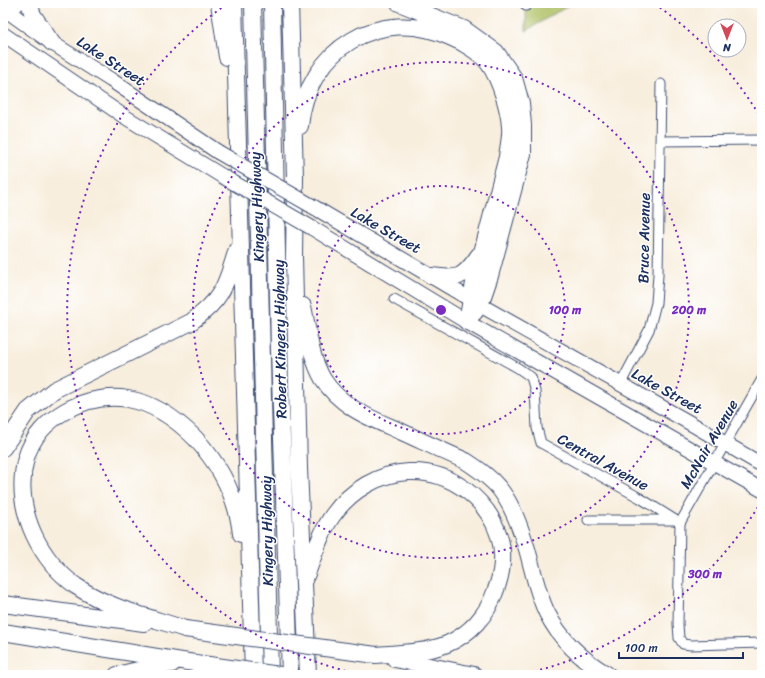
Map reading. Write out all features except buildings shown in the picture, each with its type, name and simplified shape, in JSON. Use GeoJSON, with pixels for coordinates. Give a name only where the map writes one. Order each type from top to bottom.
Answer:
{"type":"FeatureCollection","features":[{"type":"Feature","properties":{"kind":"highway"},"geometry":{"type":"LineString","coordinates":[[29,3],[33,15],[52,43]]}},
{"type":"Feature","properties":{"kind":"highway"},"geometry":{"type":"LineString","coordinates":[[219,3],[238,138]]}},
{"type":"Feature","properties":{"kind":"highway"},"geometry":{"type":"LineString","coordinates":[[234,3],[253,675]]}},
{"type":"Feature","properties":{"kind":"highway","name":"Kingery Highway"},"geometry":{"type":"LineString","coordinates":[[252,3],[270,675]]}},
{"type":"Feature","properties":{"kind":"highway","name":"Robert Kingery Highway"},"geometry":{"type":"LineString","coordinates":[[272,3],[280,358],[290,675]]}},
{"type":"Feature","properties":{"kind":"highway"},"geometry":{"type":"LineString","coordinates":[[290,3],[295,177],[294,257],[299,468],[308,675]]}},
{"type":"Feature","properties":{"kind":"highway"},"geometry":{"type":"LineString","coordinates":[[399,3],[464,29],[496,52],[514,78],[519,97],[523,125],[523,154],[490,276],[476,302],[468,322]]}},
{"type":"Feature","properties":{"kind":"highway"},"geometry":{"type":"LineString","coordinates":[[295,177],[300,120],[304,102],[315,77],[328,59],[340,49],[360,36],[382,29],[404,26],[428,28],[466,44],[489,64],[503,93],[510,127],[510,140],[482,250],[476,302]]}},
{"type":"Feature","properties":{"kind":"highway"},"geometry":{"type":"LineString","coordinates":[[3,448],[28,411],[54,390],[191,322],[206,312],[223,290],[240,236]]}},
{"type":"Feature","properties":{"kind":"highway"},"geometry":{"type":"LineString","coordinates":[[431,276],[453,278],[461,276],[472,266],[482,250]]}},
{"type":"Feature","properties":{"kind":"highway"},"geometry":{"type":"LineString","coordinates":[[294,257],[313,356],[323,378],[332,391],[342,401],[362,414],[466,462],[480,470],[498,488],[512,509],[518,523],[547,612],[564,639],[575,650],[608,675]]}},
{"type":"Feature","properties":{"kind":"highway"},"geometry":{"type":"LineString","coordinates":[[185,629],[136,613],[89,594],[65,576],[49,559],[35,538],[26,514],[24,501],[23,477],[27,457],[44,428],[53,420],[75,406],[102,398],[118,398],[137,401],[168,416],[187,430],[202,445],[220,470],[227,483],[238,514],[243,545],[247,599],[252,619]]}},
{"type":"Feature","properties":{"kind":"highway"},"geometry":{"type":"LineString","coordinates":[[303,582],[322,535],[332,516],[343,503],[368,484],[395,474],[424,472],[453,482],[477,500],[488,512],[494,524],[499,537],[502,552],[498,584],[492,602],[473,627],[448,643],[418,651],[376,656]]}},
{"type":"Feature","properties":{"kind":"highway"},"geometry":{"type":"LineString","coordinates":[[3,604],[376,656],[474,675]]}},
{"type":"Feature","properties":{"kind":"highway"},"geometry":{"type":"LineString","coordinates":[[3,632],[188,662],[280,675]]}},
{"type":"Feature","properties":{"kind":"highway"},"geometry":{"type":"LineString","coordinates":[[117,675],[151,667],[188,662]]}},
{"type":"Feature","properties":{"kind":"main road","name":"Lake Street"},"geometry":{"type":"LineString","coordinates":[[9,8],[52,43],[111,80],[218,152],[620,385],[762,465]]}},
{"type":"Feature","properties":{"kind":"main road"},"geometry":{"type":"LineString","coordinates":[[3,34],[122,115],[222,176],[312,228],[468,322],[762,490]]}},
{"type":"Feature","properties":{"kind":"street","name":"Bruce Avenue"},"geometry":{"type":"LineString","coordinates":[[620,385],[649,330],[656,303],[658,275],[661,84]]}},
{"type":"Feature","properties":{"kind":"street"},"geometry":{"type":"LineString","coordinates":[[660,141],[762,140]]}},
{"type":"Feature","properties":{"kind":"street","name":"Central Avenue"},"geometry":{"type":"LineString","coordinates":[[394,299],[532,377],[536,428],[541,443],[640,498],[677,521]]}},
{"type":"Feature","properties":{"kind":"street","name":"McNair Avenue"},"geometry":{"type":"LineString","coordinates":[[677,521],[715,462],[762,379]]}},
{"type":"Feature","properties":{"kind":"street"},"geometry":{"type":"LineString","coordinates":[[588,520],[677,521],[678,625],[679,638],[683,644],[762,644]]}},
{"type":"Feature","properties":{"kind":"green space"},"geometry":{"type":"Polygon","coordinates":[[[526,3],[572,3],[526,31],[526,3]]]}}]}
